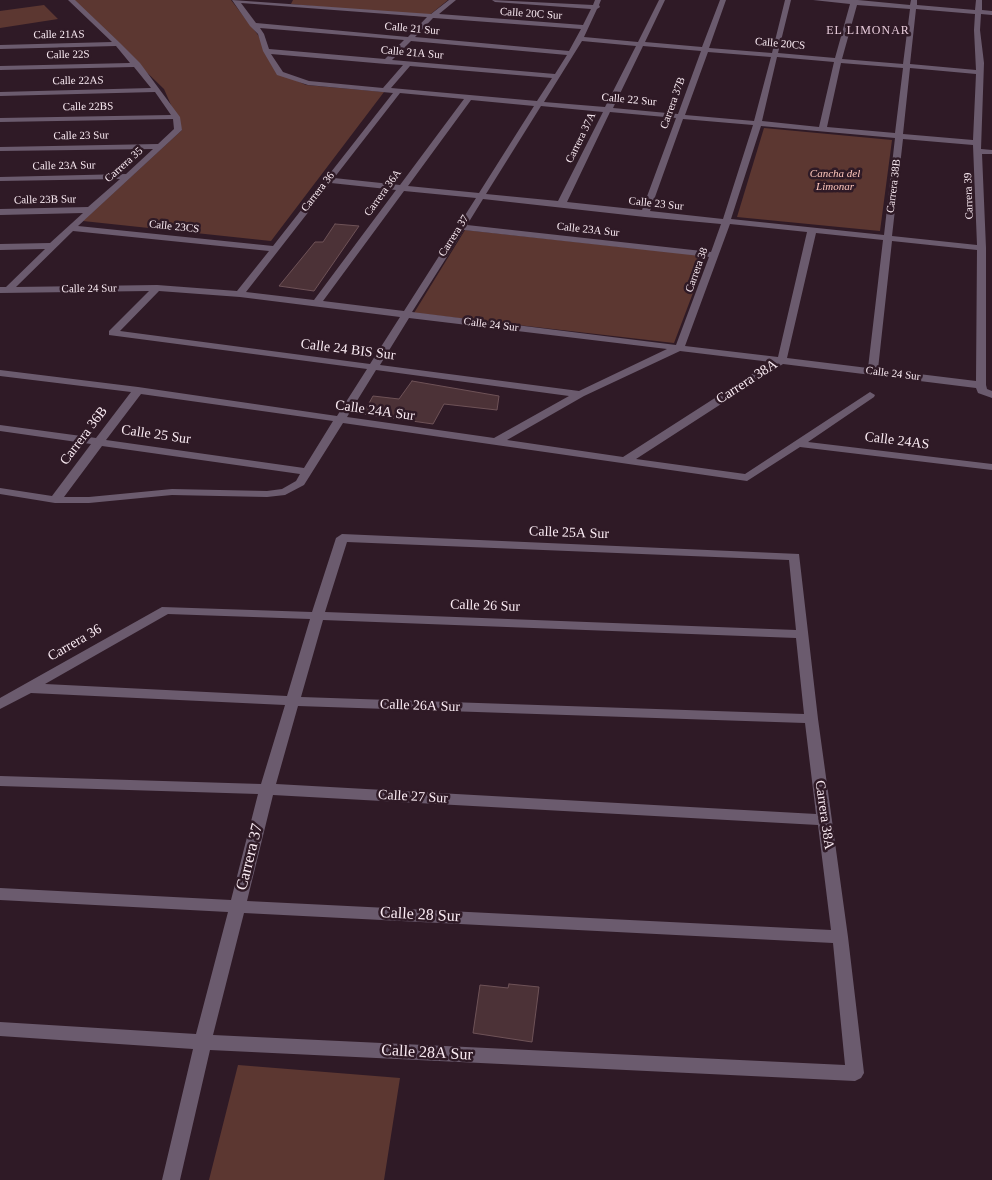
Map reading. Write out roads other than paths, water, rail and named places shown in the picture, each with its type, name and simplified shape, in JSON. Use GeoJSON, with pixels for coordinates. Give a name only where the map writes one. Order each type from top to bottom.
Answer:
{"type":"FeatureCollection","features":[{"type":"Feature","properties":{"kind":"street"},"geometry":{"type":"LineString","coordinates":[[71,0],[118,44],[137,65],[158,90],[176,117]]}},
{"type":"Feature","properties":{"kind":"street"},"geometry":{"type":"LineString","coordinates":[[386,62],[431,17],[453,0]]}},
{"type":"Feature","properties":{"kind":"street"},"geometry":{"type":"LineString","coordinates":[[496,0],[598,4]]}},
{"type":"Feature","properties":{"kind":"street","name":"Carrera 37A"},"geometry":{"type":"LineString","coordinates":[[561,205],[662,0]]}},
{"type":"Feature","properties":{"kind":"street","name":"Carrera 37B"},"geometry":{"type":"LineString","coordinates":[[646,214],[723,0]]}},
{"type":"Feature","properties":{"kind":"street","name":"Carrera 38"},"geometry":{"type":"LineString","coordinates":[[680,347],[715,254],[758,122],[788,0]]}},
{"type":"Feature","properties":{"kind":"street"},"geometry":{"type":"LineString","coordinates":[[816,0],[914,4],[992,13]]}},
{"type":"Feature","properties":{"kind":"street","name":"Carrera 39"},"geometry":{"type":"LineString","coordinates":[[979,0],[977,30],[982,67],[978,147],[985,391]]}},
{"type":"Feature","properties":{"kind":"street"},"geometry":{"type":"LineString","coordinates":[[236,1],[252,25],[261,34],[266,51]]}},
{"type":"Feature","properties":{"kind":"street","name":"Calle 20C Sur"},"geometry":{"type":"LineString","coordinates":[[236,1],[279,2],[431,17],[585,27]]}},
{"type":"Feature","properties":{"kind":"street"},"geometry":{"type":"LineString","coordinates":[[823,128],[838,60],[855,1]]}},
{"type":"Feature","properties":{"kind":"street","name":"Carrera 37"},"geometry":{"type":"LineString","coordinates":[[55,500],[89,500],[172,492],[285,492],[300,483],[580,39],[598,4]]}},
{"type":"Feature","properties":{"kind":"street","name":"Carrera 38B"},"geometry":{"type":"LineString","coordinates":[[873,371],[900,136],[905,66],[914,4]]}},
{"type":"Feature","properties":{"kind":"street","name":"Calle 21 Sur"},"geometry":{"type":"LineString","coordinates":[[252,25],[571,53]]}},
{"type":"Feature","properties":{"kind":"street","name":"Calle 20CS"},"geometry":{"type":"LineString","coordinates":[[580,39],[905,66],[982,67]]}},
{"type":"Feature","properties":{"kind":"street","name":"Calle 21AS"},"geometry":{"type":"LineString","coordinates":[[0,47],[118,44]]}},
{"type":"Feature","properties":{"kind":"street","name":"Calle 21A Sur"},"geometry":{"type":"LineString","coordinates":[[266,51],[556,76]]}},
{"type":"Feature","properties":{"kind":"street","name":"Calle 22 Sur"},"geometry":{"type":"LineString","coordinates":[[266,51],[280,73],[308,83],[823,128],[978,147],[992,152]]}},
{"type":"Feature","properties":{"kind":"street"},"geometry":{"type":"LineString","coordinates":[[385,90],[408,64]]}},
{"type":"Feature","properties":{"kind":"street","name":"Calle 22S"},"geometry":{"type":"LineString","coordinates":[[0,68],[137,65]]}},
{"type":"Feature","properties":{"kind":"street","name":"Calle 22AS"},"geometry":{"type":"LineString","coordinates":[[0,94],[158,90]]}},
{"type":"Feature","properties":{"kind":"street","name":"Carrera 36"},"geometry":{"type":"LineString","coordinates":[[240,294],[398,91]]}},
{"type":"Feature","properties":{"kind":"street","name":"Carrera 36A"},"geometry":{"type":"LineString","coordinates":[[317,303],[469,97]]}},
{"type":"Feature","properties":{"kind":"street","name":"Calle 22BS"},"geometry":{"type":"LineString","coordinates":[[0,120],[176,117]]}},
{"type":"Feature","properties":{"kind":"street","name":"Carrera 35"},"geometry":{"type":"LineString","coordinates":[[4,290],[178,130],[176,117]]}},
{"type":"Feature","properties":{"kind":"street","name":"Calle 23 Sur"},"geometry":{"type":"LineString","coordinates":[[0,149],[162,146]]}},
{"type":"Feature","properties":{"kind":"street","name":"Calle 23A Sur"},"geometry":{"type":"LineString","coordinates":[[0,179],[129,176]]}},
{"type":"Feature","properties":{"kind":"street","name":"Calle 23 Sur"},"geometry":{"type":"LineString","coordinates":[[327,180],[982,248]]}},
{"type":"Feature","properties":{"kind":"street","name":"Calle 23B Sur"},"geometry":{"type":"LineString","coordinates":[[0,212],[91,210]]}},
{"type":"Feature","properties":{"kind":"street","name":"Calle 23A Sur"},"geometry":{"type":"LineString","coordinates":[[460,227],[715,254]]}},
{"type":"Feature","properties":{"kind":"street","name":"Calle 23CS"},"geometry":{"type":"LineString","coordinates":[[70,228],[275,249]]}},
{"type":"Feature","properties":{"kind":"street","name":"Carrera 38A"},"geometry":{"type":"LineString","coordinates":[[626,460],[782,360],[812,231]]}},
{"type":"Feature","properties":{"kind":"street"},"geometry":{"type":"LineString","coordinates":[[0,248],[54,246]]}},
{"type":"Feature","properties":{"kind":"street"},"geometry":{"type":"LineString","coordinates":[[980,259],[992,260]]}},
{"type":"Feature","properties":{"kind":"street","name":"Calle 24 Sur"},"geometry":{"type":"LineString","coordinates":[[4,290],[157,288],[240,294],[873,371],[985,391]]}},
{"type":"Feature","properties":{"kind":"street","name":"Calle 24 BIS Sur"},"geometry":{"type":"LineString","coordinates":[[157,288],[112,333],[580,394]]}},
{"type":"Feature","properties":{"kind":"street"},"geometry":{"type":"LineString","coordinates":[[495,442],[580,394],[680,347]]}},
{"type":"Feature","properties":{"kind":"street","name":"Calle 24A Sur"},"geometry":{"type":"LineString","coordinates":[[0,372],[138,390],[339,421],[747,478],[800,444]]}},
{"type":"Feature","properties":{"kind":"street","name":"Carrera 36B"},"geometry":{"type":"LineString","coordinates":[[55,500],[138,390]]}},
{"type":"Feature","properties":{"kind":"street"},"geometry":{"type":"LineString","coordinates":[[800,444],[870,395]]}},
{"type":"Feature","properties":{"kind":"street","name":"Calle 25 Sur"},"geometry":{"type":"LineString","coordinates":[[0,428],[308,472]]}},
{"type":"Feature","properties":{"kind":"street","name":"Calle 24AS"},"geometry":{"type":"LineString","coordinates":[[800,444],[992,467]]}},
{"type":"Feature","properties":{"kind":"street"},"geometry":{"type":"LineString","coordinates":[[0,491],[55,500]]}},
{"type":"Feature","properties":{"kind":"street","name":"Carrera 37"},"geometry":{"type":"LineString","coordinates":[[171,1180],[203,1042],[267,789],[342,538]]}},
{"type":"Feature","properties":{"kind":"street","name":"Calle 25A Sur"},"geometry":{"type":"LineString","coordinates":[[342,538],[795,557]]}},
{"type":"Feature","properties":{"kind":"street","name":"Carrera 38A"},"geometry":{"type":"LineString","coordinates":[[795,557],[811,720],[840,937],[855,1073]]}},
{"type":"Feature","properties":{"kind":"street","name":"Carrera 36"},"geometry":{"type":"LineString","coordinates":[[0,704],[166,610]]}},
{"type":"Feature","properties":{"kind":"street","name":"Calle 26 Sur"},"geometry":{"type":"LineString","coordinates":[[166,610],[318,614],[802,634]]}},
{"type":"Feature","properties":{"kind":"street","name":"Calle 26A Sur"},"geometry":{"type":"LineString","coordinates":[[30,688],[293,701],[811,720]]}},
{"type":"Feature","properties":{"kind":"street","name":"Calle 27 Sur"},"geometry":{"type":"LineString","coordinates":[[0,781],[267,789],[825,820]]}},
{"type":"Feature","properties":{"kind":"street","name":"Calle 28 Sur"},"geometry":{"type":"LineString","coordinates":[[0,894],[840,937]]}},
{"type":"Feature","properties":{"kind":"street","name":"Calle 28A Sur"},"geometry":{"type":"LineString","coordinates":[[0,1029],[203,1042],[855,1073]]}},
{"type":"Feature","properties":{"kind":"district","name":"EL LIMONAR"},"geometry":{"type":"Point","coordinates":[868,31]}},
{"type":"Feature","properties":{"kind":"park label","name":"Cancha del Limonar"},"geometry":{"type":"Point","coordinates":[835,180]}}]}
